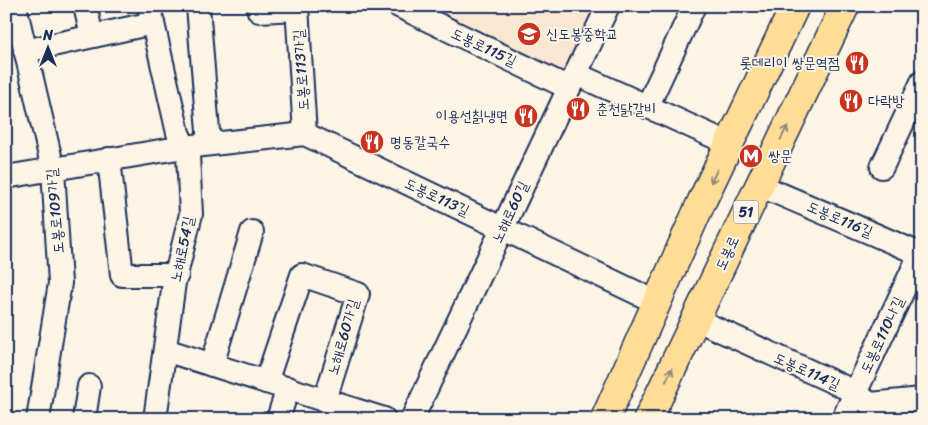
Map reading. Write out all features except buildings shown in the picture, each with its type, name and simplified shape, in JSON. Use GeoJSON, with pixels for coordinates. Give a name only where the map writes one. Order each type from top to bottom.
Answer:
{"type":"FeatureCollection","features":[{"type":"Feature","properties":{"kind":"main road"},"geometry":{"type":"LineString","coordinates":[[605,419],[700,203],[795,6]]}},
{"type":"Feature","properties":{"kind":"main road","name":"도봉로"},"geometry":{"type":"LineString","coordinates":[[648,419],[845,6]]}},
{"type":"Feature","properties":{"kind":"street","name":"도봉로109가길"},"geometry":{"type":"LineString","coordinates":[[15,6],[17,38],[52,169],[60,283],[38,419]]}},
{"type":"Feature","properties":{"kind":"street"},"geometry":{"type":"LineString","coordinates":[[85,6],[92,36]]}},
{"type":"Feature","properties":{"kind":"street"},"geometry":{"type":"LineString","coordinates":[[198,6],[209,144]]}},
{"type":"Feature","properties":{"kind":"street"},"geometry":{"type":"LineString","coordinates":[[258,6],[259,11],[297,8]]}},
{"type":"Feature","properties":{"kind":"street","name":"도봉로115길"},"geometry":{"type":"LineString","coordinates":[[399,6],[572,81],[647,107],[730,144]]}},
{"type":"Feature","properties":{"kind":"street","name":"노해로60길"},"geometry":{"type":"LineString","coordinates":[[412,419],[608,6]]}},
{"type":"Feature","properties":{"kind":"street"},"geometry":{"type":"LineString","coordinates":[[647,107],[694,6]]}},
{"type":"Feature","properties":{"kind":"street","name":"도봉로113가길"},"geometry":{"type":"LineString","coordinates":[[297,8],[306,134]]}},
{"type":"Feature","properties":{"kind":"street","name":"노해로54길"},"geometry":{"type":"LineString","coordinates":[[17,38],[92,36],[151,15],[178,133],[188,154],[190,214],[177,275],[155,419]]}},
{"type":"Feature","properties":{"kind":"street"},"geometry":{"type":"LineString","coordinates":[[882,167],[922,82]]}},
{"type":"Feature","properties":{"kind":"street"},"geometry":{"type":"LineString","coordinates":[[6,177],[184,147],[306,134]]}},
{"type":"Feature","properties":{"kind":"street","name":"도봉로113길"},"geometry":{"type":"LineString","coordinates":[[306,134],[656,302]]}},
{"type":"Feature","properties":{"kind":"street"},"geometry":{"type":"LineString","coordinates":[[109,159],[122,276],[177,275]]}},
{"type":"Feature","properties":{"kind":"street","name":"도봉로116길"},"geometry":{"type":"LineString","coordinates":[[759,185],[921,252]]}},
{"type":"Feature","properties":{"kind":"street"},"geometry":{"type":"LineString","coordinates":[[212,365],[252,232]]}},
{"type":"Feature","properties":{"kind":"street","name":"도봉로110나길"},"geometry":{"type":"LineString","coordinates":[[843,419],[921,252]]}},
{"type":"Feature","properties":{"kind":"street","name":"노해로60가길"},"geometry":{"type":"LineString","coordinates":[[266,382],[302,275],[358,294],[325,400]]}},
{"type":"Feature","properties":{"kind":"street","name":"도봉로114길"},"geometry":{"type":"LineString","coordinates":[[695,319],[856,392],[870,404],[922,399]]}},
{"type":"Feature","properties":{"kind":"street"},"geometry":{"type":"LineString","coordinates":[[165,350],[384,419]]}},
{"type":"Feature","properties":{"kind":"street"},"geometry":{"type":"LineString","coordinates":[[84,419],[89,386]]}},
{"type":"Feature","properties":{"kind":"street"},"geometry":{"type":"LineString","coordinates":[[278,419],[288,388]]}},
{"type":"Feature","properties":{"kind":"shaded area","name":"신도봉중학교"},"geometry":{"type":"Polygon","coordinates":[[[418,6],[595,6],[563,76],[418,6]]]}},
{"type":"Feature","properties":{"kind":"place","name":"신도봉중학교"},"geometry":{"type":"Point","coordinates":[529,34]}},
{"type":"Feature","properties":{"kind":"place","name":"롯데리이 쌍문역점"},"geometry":{"type":"Point","coordinates":[857,63]}},
{"type":"Feature","properties":{"kind":"place","name":"다락방"},"geometry":{"type":"Point","coordinates":[851,101]}},
{"type":"Feature","properties":{"kind":"place","name":"춘천닭갈비"},"geometry":{"type":"Point","coordinates":[578,109]}},
{"type":"Feature","properties":{"kind":"place","name":"이용선칡냉면"},"geometry":{"type":"Point","coordinates":[526,116]}},
{"type":"Feature","properties":{"kind":"place","name":"명동칼국수"},"geometry":{"type":"Point","coordinates":[372,142]}},
{"type":"Feature","properties":{"kind":"place","name":"쌍문"},"geometry":{"type":"Point","coordinates":[751,156]}}]}
